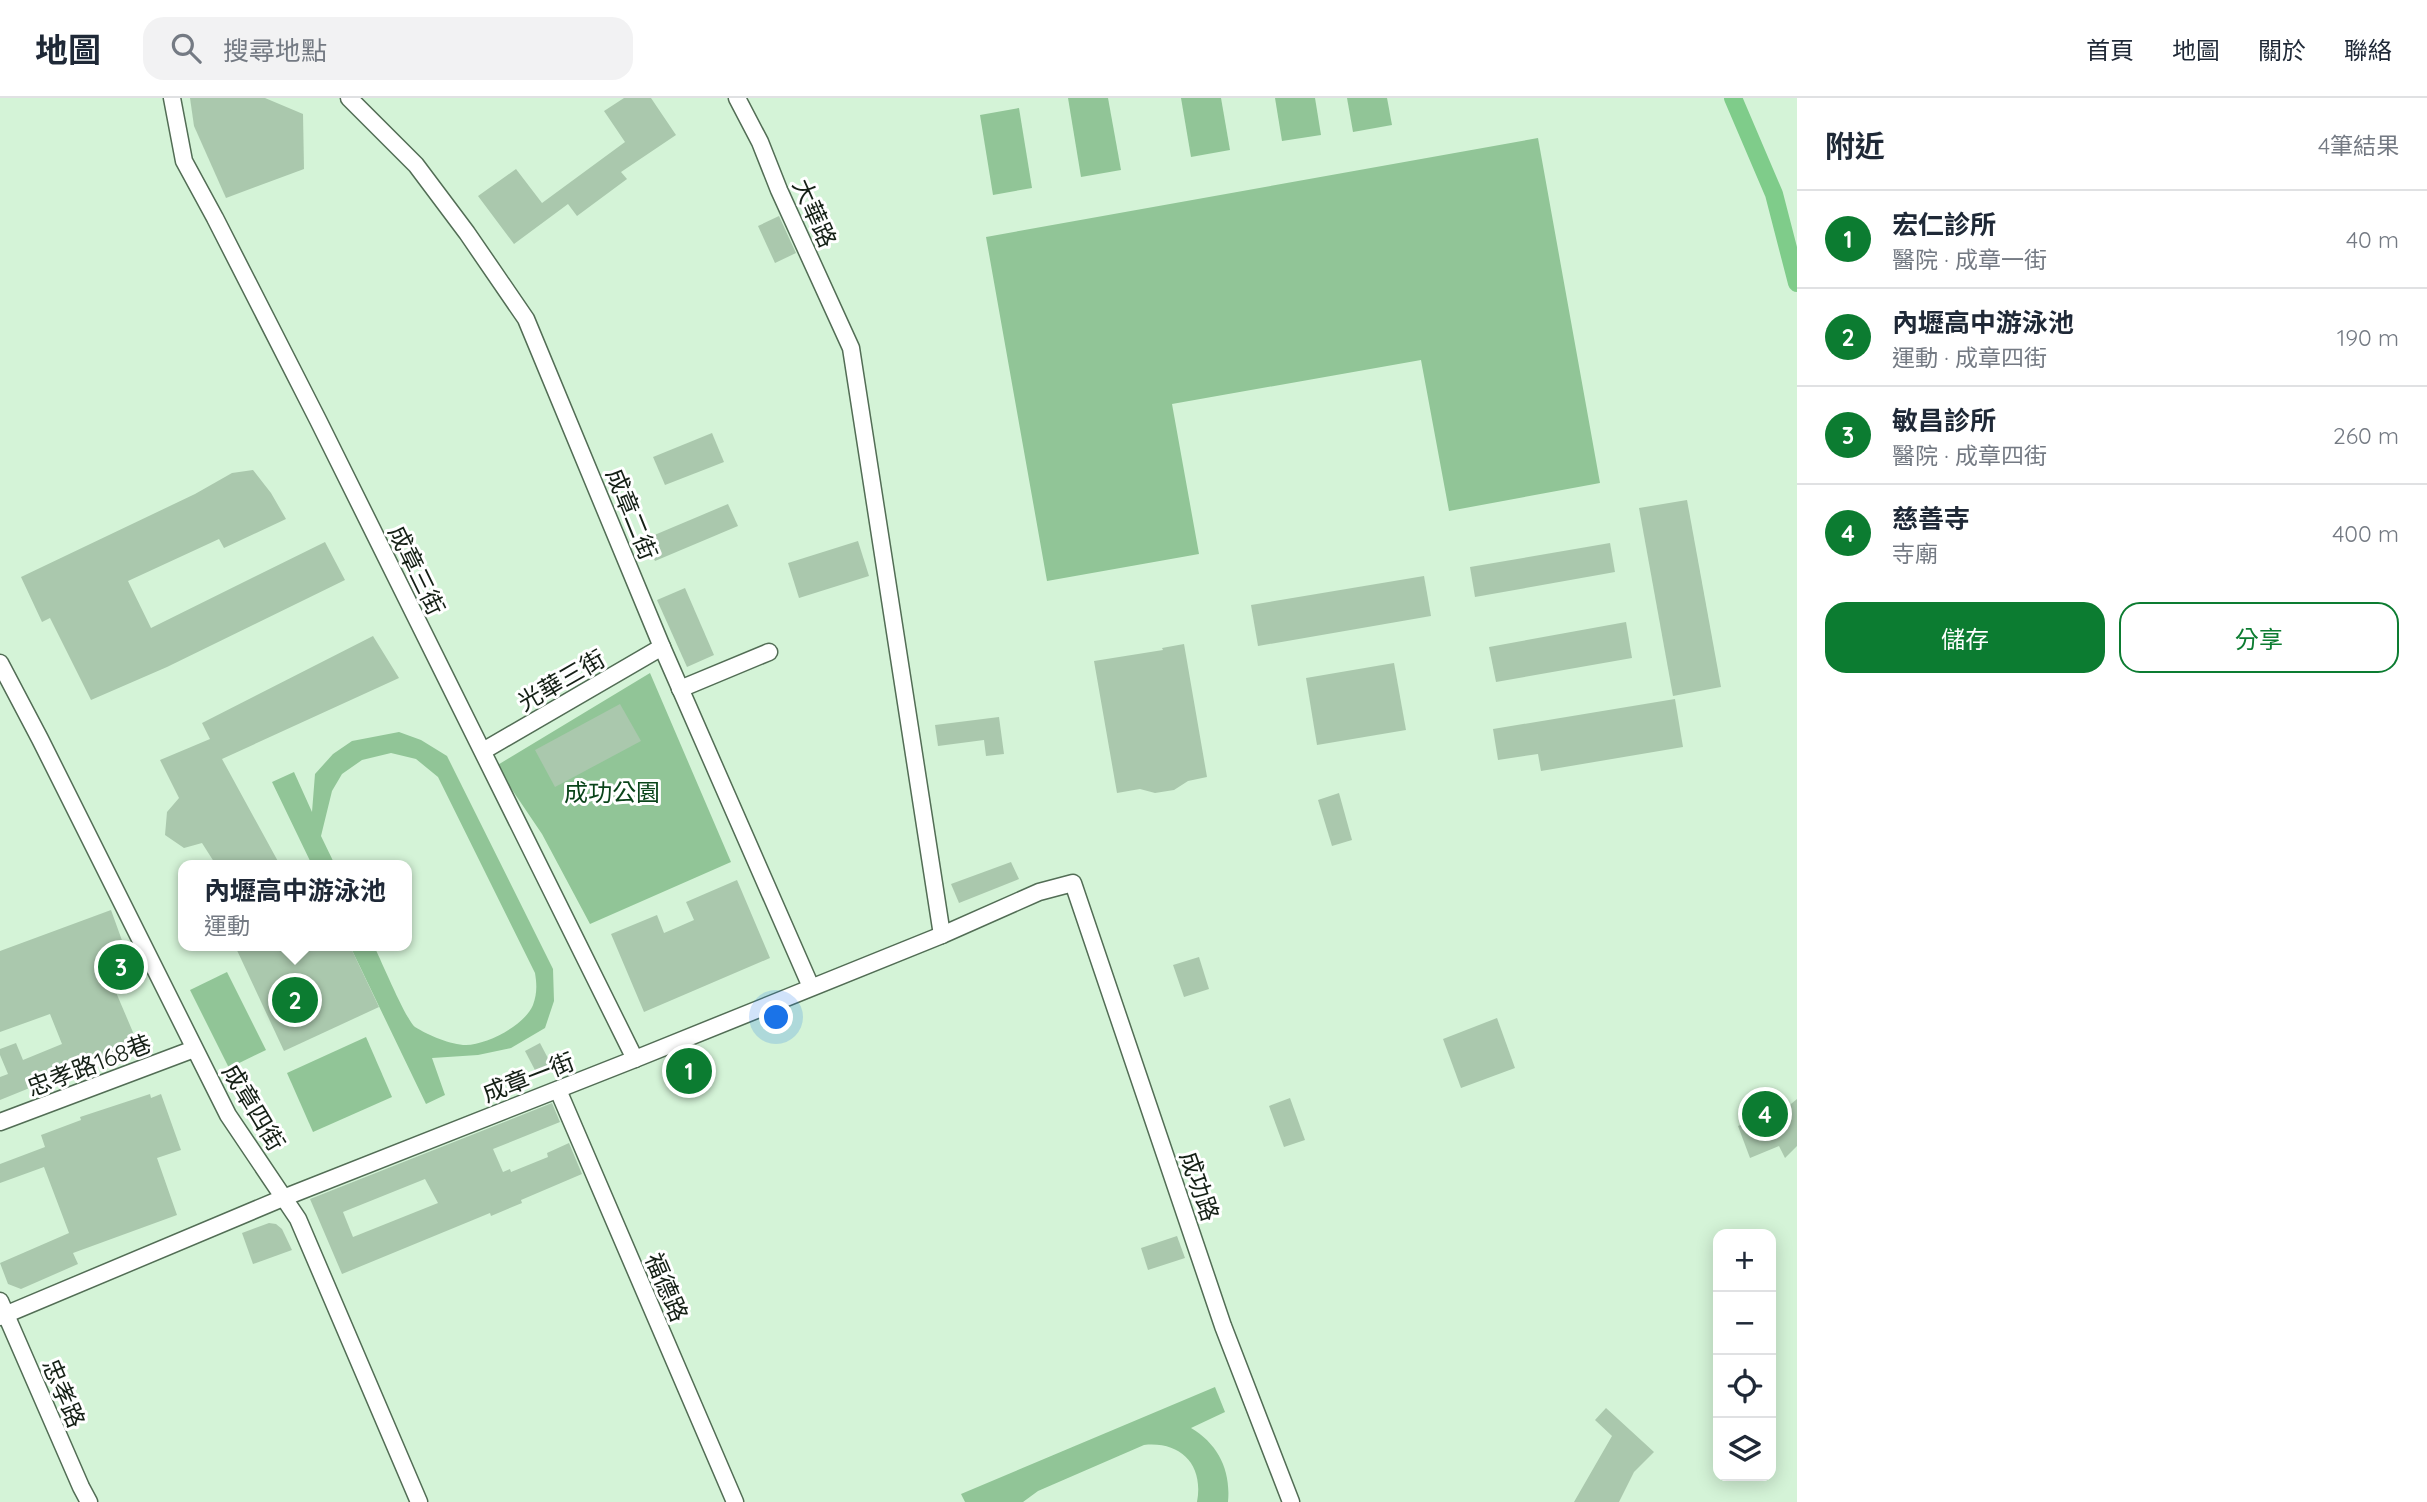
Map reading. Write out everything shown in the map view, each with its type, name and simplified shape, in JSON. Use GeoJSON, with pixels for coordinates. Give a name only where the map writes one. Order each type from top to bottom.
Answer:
{"type":"FeatureCollection","features":[{"type":"Feature","properties":{"kind":"street","name":"成章三街"},"geometry":{"type":"LineString","coordinates":[[172,98],[184,161],[239,265],[635,1059]]}},
{"type":"Feature","properties":{"kind":"street","name":"成章二街"},"geometry":{"type":"LineString","coordinates":[[349,98],[416,165],[467,233],[526,320],[662,647],[811,987]]}},
{"type":"Feature","properties":{"kind":"street","name":"大華路"},"geometry":{"type":"LineString","coordinates":[[737,98],[760,142],[850,348],[942,934]]}},
{"type":"Feature","properties":{"kind":"street","name":"光華三街"},"geometry":{"type":"LineString","coordinates":[[483,751],[662,647]]}},
{"type":"Feature","properties":{"kind":"street"},"geometry":{"type":"LineString","coordinates":[[680,689],[769,652]]}},
{"type":"Feature","properties":{"kind":"street","name":"成章四街"},"geometry":{"type":"LineString","coordinates":[[0,663],[228,1115],[298,1219],[419,1502]]}},
{"type":"Feature","properties":{"kind":"street","name":"成章一街"},"geometry":{"type":"LineString","coordinates":[[2,1310],[635,1059],[1040,892],[1073,883]]}},
{"type":"Feature","properties":{"kind":"street","name":"成功路"},"geometry":{"type":"LineString","coordinates":[[1073,883],[1223,1326],[1291,1502]]}},
{"type":"Feature","properties":{"kind":"street","name":"忠孝路168巷"},"geometry":{"type":"LineString","coordinates":[[0,1122],[194,1049]]}},
{"type":"Feature","properties":{"kind":"street","name":"福德路"},"geometry":{"type":"LineString","coordinates":[[558,1090],[735,1502]]}},
{"type":"Feature","properties":{"kind":"street","name":"忠孝路"},"geometry":{"type":"LineString","coordinates":[[2,1310],[89,1502]]}},
{"type":"Feature","properties":{"kind":"green space"},"geometry":{"type":"Polygon","coordinates":[[[1068,98],[1108,98],[1121,170],[1081,177],[1068,98]]]}},
{"type":"Feature","properties":{"kind":"green space"},"geometry":{"type":"Polygon","coordinates":[[[1181,98],[1221,98],[1230,150],[1191,157],[1181,98]]]}},
{"type":"Feature","properties":{"kind":"green space"},"geometry":{"type":"Polygon","coordinates":[[[1275,98],[1315,98],[1321,135],[1282,141],[1275,98]]]}},
{"type":"Feature","properties":{"kind":"green space"},"geometry":{"type":"Polygon","coordinates":[[[1347,98],[1387,98],[1392,125],[1353,132],[1347,98]]]}},
{"type":"Feature","properties":{"kind":"green space"},"geometry":{"type":"Polygon","coordinates":[[[1019,108],[1032,188],[993,195],[980,115],[1019,108]]]}},
{"type":"Feature","properties":{"kind":"green space"},"geometry":{"type":"Polygon","coordinates":[[[1538,138],[1600,483],[1449,511],[1421,360],[1172,404],[1199,554],[1047,581],[986,237],[1538,138]]]}},
{"type":"Feature","properties":{"kind":"green space","name":"成功公園"},"geometry":{"type":"Polygon","coordinates":[[[650,673],[731,862],[590,924],[542,834],[496,766],[650,673]]]}},
{"type":"Feature","properties":{"kind":"green space"},"geometry":{"type":"Polygon","coordinates":[[[399,732],[421,740],[447,756],[553,969],[554,1001],[545,1028],[511,1048],[478,1055],[432,1058],[445,1095],[426,1104],[352,951],[376,951],[415,1027],[460,1045],[494,1038],[522,1020],[533,1005],[535,973],[438,777],[416,759],[391,753],[362,760],[342,774],[332,791],[321,836],[333,860],[310,860],[272,782],[294,772],[312,812],[315,774],[333,754],[352,741],[399,732]]]}},
{"type":"Feature","properties":{"kind":"green space"},"geometry":{"type":"Polygon","coordinates":[[[227,972],[266,1050],[229,1068],[190,990],[227,972]]]}},
{"type":"Feature","properties":{"kind":"green space"},"geometry":{"type":"Polygon","coordinates":[[[366,1037],[392,1097],[313,1132],[287,1073],[366,1037]]]}},
{"type":"Feature","properties":{"kind":"green space"},"geometry":{"type":"Polygon","coordinates":[[[1215,1387],[1225,1412],[1191,1428],[1209,1442],[1221,1459],[1227,1479],[1228,1502],[1197,1502],[1197,1477],[1187,1458],[1169,1447],[1157,1445],[1144,1445],[1038,1491],[1023,1502],[965,1502],[961,1494],[1215,1387]]]}},
{"type":"Feature","properties":{"kind":"building"},"geometry":{"type":"Polygon","coordinates":[[[190,98],[265,98],[303,114],[304,169],[226,198],[194,126],[190,98]]]}},
{"type":"Feature","properties":{"kind":"building"},"geometry":{"type":"Polygon","coordinates":[[[624,98],[651,98],[676,135],[621,172],[627,179],[577,216],[568,204],[514,244],[478,196],[516,169],[542,203],[625,142],[604,111],[624,98]]]}},
{"type":"Feature","properties":{"kind":"building"},"geometry":{"type":"Polygon","coordinates":[[[779,216],[796,253],[775,263],[758,226],[779,216]]]}},
{"type":"Feature","properties":{"kind":"building"},"geometry":{"type":"Polygon","coordinates":[[[712,433],[724,462],[665,485],[653,457],[712,433]]]}},
{"type":"Feature","properties":{"kind":"building"},"geometry":{"type":"Polygon","coordinates":[[[253,470],[286,519],[224,548],[219,539],[128,581],[151,628],[325,542],[345,580],[167,667],[91,700],[50,618],[42,622],[21,577],[195,494],[232,473],[253,470]]]}},
{"type":"Feature","properties":{"kind":"building"},"geometry":{"type":"Polygon","coordinates":[[[1687,500],[1721,687],[1673,696],[1639,508],[1687,500]]]}},
{"type":"Feature","properties":{"kind":"building"},"geometry":{"type":"Polygon","coordinates":[[[728,504],[738,526],[655,561],[645,539],[728,504]]]}},
{"type":"Feature","properties":{"kind":"building"},"geometry":{"type":"Polygon","coordinates":[[[858,541],[869,576],[799,598],[788,563],[858,541]]]}},
{"type":"Feature","properties":{"kind":"building"},"geometry":{"type":"Polygon","coordinates":[[[1610,543],[1615,572],[1475,597],[1470,567],[1610,543]]]}},
{"type":"Feature","properties":{"kind":"building"},"geometry":{"type":"Polygon","coordinates":[[[1424,576],[1431,616],[1258,646],[1251,605],[1424,576]]]}},
{"type":"Feature","properties":{"kind":"building"},"geometry":{"type":"Polygon","coordinates":[[[685,588],[714,655],[687,667],[657,600],[685,588]]]}},
{"type":"Feature","properties":{"kind":"building"},"geometry":{"type":"Polygon","coordinates":[[[1626,622],[1632,658],[1496,682],[1489,647],[1626,622]]]}},
{"type":"Feature","properties":{"kind":"building"},"geometry":{"type":"Polygon","coordinates":[[[373,636],[399,678],[222,759],[277,860],[213,860],[202,843],[184,848],[165,835],[167,812],[179,798],[160,760],[210,739],[202,723],[373,636]]]}},
{"type":"Feature","properties":{"kind":"building"},"geometry":{"type":"Polygon","coordinates":[[[1184,644],[1207,777],[1188,781],[1174,790],[1155,793],[1140,789],[1117,793],[1094,661],[1184,644]]]}},
{"type":"Feature","properties":{"kind":"building"},"geometry":{"type":"Polygon","coordinates":[[[1394,663],[1406,730],[1317,745],[1306,678],[1394,663]]]}},
{"type":"Feature","properties":{"kind":"building"},"geometry":{"type":"Polygon","coordinates":[[[1675,699],[1683,747],[1541,771],[1538,754],[1498,760],[1493,729],[1675,699]]]}},
{"type":"Feature","properties":{"kind":"building"},"geometry":{"type":"Polygon","coordinates":[[[620,704],[641,741],[555,787],[535,750],[620,704]]]}},
{"type":"Feature","properties":{"kind":"building"},"geometry":{"type":"Polygon","coordinates":[[[999,717],[1004,754],[986,756],[984,740],[938,746],[935,725],[999,717]]]}},
{"type":"Feature","properties":{"kind":"building"},"geometry":{"type":"Polygon","coordinates":[[[1339,793],[1352,840],[1332,846],[1318,800],[1339,793]]]}},
{"type":"Feature","properties":{"kind":"building"},"geometry":{"type":"Polygon","coordinates":[[[1011,862],[1019,879],[959,903],[951,884],[1011,862]]]}},
{"type":"Feature","properties":{"kind":"building"},"geometry":{"type":"Polygon","coordinates":[[[737,880],[770,958],[644,1012],[611,934],[657,915],[664,933],[694,920],[686,902],[737,880]]]}},
{"type":"Feature","properties":{"kind":"building"},"geometry":{"type":"Polygon","coordinates":[[[111,910],[137,982],[115,990],[138,1044],[0,1100],[0,1077],[8,1074],[0,1049],[16,1043],[23,1060],[62,1044],[50,1014],[0,1032],[0,951],[111,910]]]}},
{"type":"Feature","properties":{"kind":"building"},"geometry":{"type":"Polygon","coordinates":[[[237,951],[352,951],[379,1007],[284,1051],[237,951]]]}},
{"type":"Feature","properties":{"kind":"building"},"geometry":{"type":"Polygon","coordinates":[[[1199,957],[1209,989],[1184,997],[1173,965],[1199,957]]]}},
{"type":"Feature","properties":{"kind":"building"},"geometry":{"type":"Polygon","coordinates":[[[1497,1018],[1515,1068],[1461,1088],[1443,1039],[1497,1018]]]}},
{"type":"Feature","properties":{"kind":"building"},"geometry":{"type":"Polygon","coordinates":[[[540,1043],[552,1066],[537,1074],[525,1051],[540,1043]]]}},
{"type":"Feature","properties":{"kind":"building"},"geometry":{"type":"Polygon","coordinates":[[[150,1094],[151,1098],[161,1094],[181,1150],[157,1158],[177,1215],[73,1253],[78,1264],[21,1289],[8,1284],[0,1263],[69,1233],[44,1167],[0,1183],[0,1164],[45,1147],[41,1135],[81,1120],[80,1117],[150,1094]]]}},
{"type":"Feature","properties":{"kind":"building"},"geometry":{"type":"Polygon","coordinates":[[[1290,1098],[1305,1140],[1284,1147],[1269,1106],[1290,1098]]]}},
{"type":"Feature","properties":{"kind":"building"},"geometry":{"type":"Polygon","coordinates":[[[1797,1099],[1797,1146],[1785,1158],[1779,1146],[1750,1158],[1738,1126],[1764,1115],[1767,1107],[1780,1113],[1797,1099]]]}},
{"type":"Feature","properties":{"kind":"building"},"geometry":{"type":"Polygon","coordinates":[[[552,1103],[560,1122],[493,1149],[503,1172],[510,1169],[511,1172],[548,1157],[547,1153],[569,1143],[582,1174],[491,1216],[490,1213],[342,1274],[310,1199],[552,1103]],[[425,1179],[343,1212],[353,1237],[438,1203],[425,1179]]]}},
{"type":"Feature","properties":{"kind":"building"},"geometry":{"type":"Polygon","coordinates":[[[269,1223],[282,1229],[292,1250],[253,1264],[242,1233],[269,1223]]]}},
{"type":"Feature","properties":{"kind":"building"},"geometry":{"type":"Polygon","coordinates":[[[1177,1236],[1185,1258],[1148,1270],[1141,1248],[1177,1236]]]}},
{"type":"Feature","properties":{"kind":"building"},"geometry":{"type":"Polygon","coordinates":[[[1606,1408],[1654,1452],[1634,1472],[1619,1502],[1574,1502],[1612,1436],[1595,1420],[1606,1408]]]}},
{"type":"Feature","properties":{"kind":"waterway"},"geometry":{"type":"LineString","coordinates":[[1733,98],[1774,194],[1797,283]]}},
{"type":"Feature","properties":{"kind":"place","name":"敏昌診所"},"geometry":{"type":"Point","coordinates":[121,967]}},
{"type":"Feature","properties":{"kind":"place","name":"內壢高中游泳池"},"geometry":{"type":"Point","coordinates":[295,1000]}},
{"type":"Feature","properties":{"kind":"place","name":"宏仁診所"},"geometry":{"type":"Point","coordinates":[689,1071]}},
{"type":"Feature","properties":{"kind":"place","name":"慈善寺"},"geometry":{"type":"Point","coordinates":[1765,1114]}}]}
